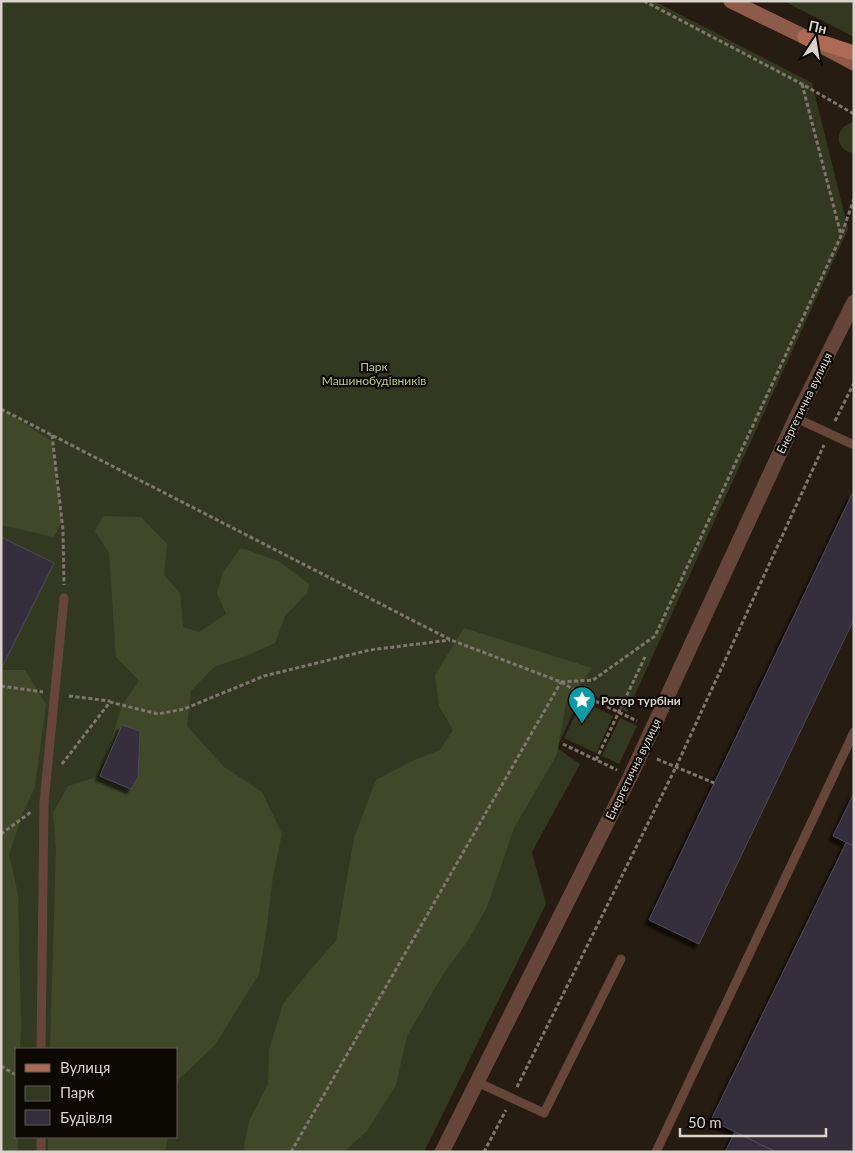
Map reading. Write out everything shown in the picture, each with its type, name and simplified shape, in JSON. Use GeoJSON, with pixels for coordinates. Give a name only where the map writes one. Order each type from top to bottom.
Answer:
{"type":"FeatureCollection","features":[{"type":"Feature","properties":{"kind":"main road"},"geometry":{"type":"LineString","coordinates":[[731,1],[854,63]]}},
{"type":"Feature","properties":{"kind":"main road"},"geometry":{"type":"LineString","coordinates":[[804,37],[854,53]]}},
{"type":"Feature","properties":{"kind":"street","name":"Енергетична вулиця"},"geometry":{"type":"LineString","coordinates":[[442,1152],[642,752],[796,418],[854,302]]}},
{"type":"Feature","properties":{"kind":"lane"},"geometry":{"type":"LineString","coordinates":[[796,418],[854,445]]}},
{"type":"Feature","properties":{"kind":"lane"},"geometry":{"type":"LineString","coordinates":[[41,1048],[44,803],[64,598]]}},
{"type":"Feature","properties":{"kind":"lane"},"geometry":{"type":"LineString","coordinates":[[656,1152],[854,732]]}},
{"type":"Feature","properties":{"kind":"lane"},"geometry":{"type":"LineString","coordinates":[[477,1082],[544,1113],[621,959]]}},
{"type":"Feature","properties":{"kind":"lane"},"geometry":{"type":"LineString","coordinates":[[41,1138],[41,1152]]}},
{"type":"Feature","properties":{"kind":"path"},"geometry":{"type":"LineString","coordinates":[[644,1],[802,84],[854,114]]}},
{"type":"Feature","properties":{"kind":"path"},"geometry":{"type":"LineString","coordinates":[[802,84],[841,236]]}},
{"type":"Feature","properties":{"kind":"path"},"geometry":{"type":"LineString","coordinates":[[561,682],[593,680],[655,636],[841,236],[854,199]]}},
{"type":"Feature","properties":{"kind":"path"},"geometry":{"type":"LineString","coordinates":[[484,1152],[676,767],[854,383]]}},
{"type":"Feature","properties":{"kind":"path"},"geometry":{"type":"LineString","coordinates":[[1,409],[451,640],[561,682],[642,723]]}},
{"type":"Feature","properties":{"kind":"path"},"geometry":{"type":"LineString","coordinates":[[52,435],[63,530],[64,598]]}},
{"type":"Feature","properties":{"kind":"path"},"geometry":{"type":"LineString","coordinates":[[60,770],[64,761],[110,702],[158,714],[184,709],[264,676],[370,650],[451,640]]}},
{"type":"Feature","properties":{"kind":"path"},"geometry":{"type":"LineString","coordinates":[[596,760],[645,657]]}},
{"type":"Feature","properties":{"kind":"path"},"geometry":{"type":"LineString","coordinates":[[291,1152],[561,682]]}},
{"type":"Feature","properties":{"kind":"path"},"geometry":{"type":"LineString","coordinates":[[563,744],[619,771]]}},
{"type":"Feature","properties":{"kind":"path"},"geometry":{"type":"LineString","coordinates":[[642,752],[714,783]]}},
{"type":"Feature","properties":{"kind":"path"},"geometry":{"type":"LineString","coordinates":[[1,834],[44,803]]}},
{"type":"Feature","properties":{"kind":"path"},"geometry":{"type":"LineString","coordinates":[[1,1066],[15,1074]]}},
{"type":"Feature","properties":{"kind":"green space","name":"Парк Машинобудівників"},"geometry":{"type":"Polygon","coordinates":[[[1,1],[654,1],[812,83],[848,229],[627,712],[583,690],[557,748],[580,764],[532,852],[546,904],[424,1152],[1,1152],[1,1]]]}},
{"type":"Feature","properties":{"kind":"green space"},"geometry":{"type":"Polygon","coordinates":[[[784,1],[854,1],[854,37],[784,1]]]}},
{"type":"Feature","properties":{"kind":"green space"},"geometry":{"type":"Polygon","coordinates":[[[854,122],[854,153],[842,147],[839,143],[839,138],[843,128],[847,124],[854,122]]]}},
{"type":"Feature","properties":{"kind":"green space"},"geometry":{"type":"Polygon","coordinates":[[[1,409],[52,441],[62,521],[54,537],[1,525],[1,409]]]}},
{"type":"Feature","properties":{"kind":"green space"},"geometry":{"type":"Polygon","coordinates":[[[103,516],[141,517],[167,544],[164,575],[180,593],[183,627],[199,632],[226,614],[217,593],[223,572],[241,548],[278,561],[309,584],[307,593],[285,616],[275,643],[214,667],[191,691],[187,726],[224,767],[262,792],[282,834],[273,876],[259,974],[215,1045],[179,1079],[178,1084],[178,1048],[50,1048],[56,849],[53,813],[68,786],[100,776],[122,705],[139,681],[116,657],[109,553],[95,531],[103,516]]]}},
{"type":"Feature","properties":{"kind":"green space"},"geometry":{"type":"Polygon","coordinates":[[[464,628],[592,668],[566,703],[557,754],[514,828],[487,907],[469,939],[445,971],[407,1036],[396,1085],[367,1131],[344,1152],[245,1152],[244,1147],[249,1121],[268,1084],[269,1050],[283,1004],[336,941],[354,838],[376,780],[412,761],[440,750],[453,730],[439,706],[435,675],[464,628]]]}},
{"type":"Feature","properties":{"kind":"green space"},"geometry":{"type":"Polygon","coordinates":[[[1,670],[25,670],[46,704],[35,787],[24,811],[9,854],[18,894],[21,1027],[20,1048],[15,1048],[15,1138],[18,1138],[18,1152],[1,1152],[1,670]]]}},
{"type":"Feature","properties":{"kind":"green space"},"geometry":{"type":"Polygon","coordinates":[[[582,701],[613,716],[596,753],[564,738],[582,701]]]}},
{"type":"Feature","properties":{"kind":"green space"},"geometry":{"type":"Polygon","coordinates":[[[620,718],[637,726],[619,764],[602,756],[620,718]]]}},
{"type":"Feature","properties":{"kind":"green space"},"geometry":{"type":"Polygon","coordinates":[[[48,1138],[168,1138],[165,1152],[48,1152],[48,1138]]]}},
{"type":"Feature","properties":{"kind":"building"},"geometry":{"type":"Polygon","coordinates":[[[852,494],[854,495],[854,619],[699,944],[649,920],[852,494]]]}},
{"type":"Feature","properties":{"kind":"building"},"geometry":{"type":"Polygon","coordinates":[[[1,537],[54,563],[1,669],[1,537]]]}},
{"type":"Feature","properties":{"kind":"building"},"geometry":{"type":"Polygon","coordinates":[[[122,725],[140,731],[138,777],[131,789],[100,776],[122,725]]]}},
{"type":"Feature","properties":{"kind":"building"},"geometry":{"type":"Polygon","coordinates":[[[854,793],[854,846],[833,836],[854,793]]]}},
{"type":"Feature","properties":{"kind":"building"},"geometry":{"type":"Polygon","coordinates":[[[846,843],[854,846],[854,1152],[776,1152],[711,1120],[846,843]]]}},
{"type":"Feature","properties":{"kind":"building"},"geometry":{"type":"Polygon","coordinates":[[[735,1132],[776,1152],[725,1152],[735,1132]]]}},
{"type":"Feature","properties":{"kind":"place","name":"Ротор турбіни"},"geometry":{"type":"Point","coordinates":[582,724]}}]}
